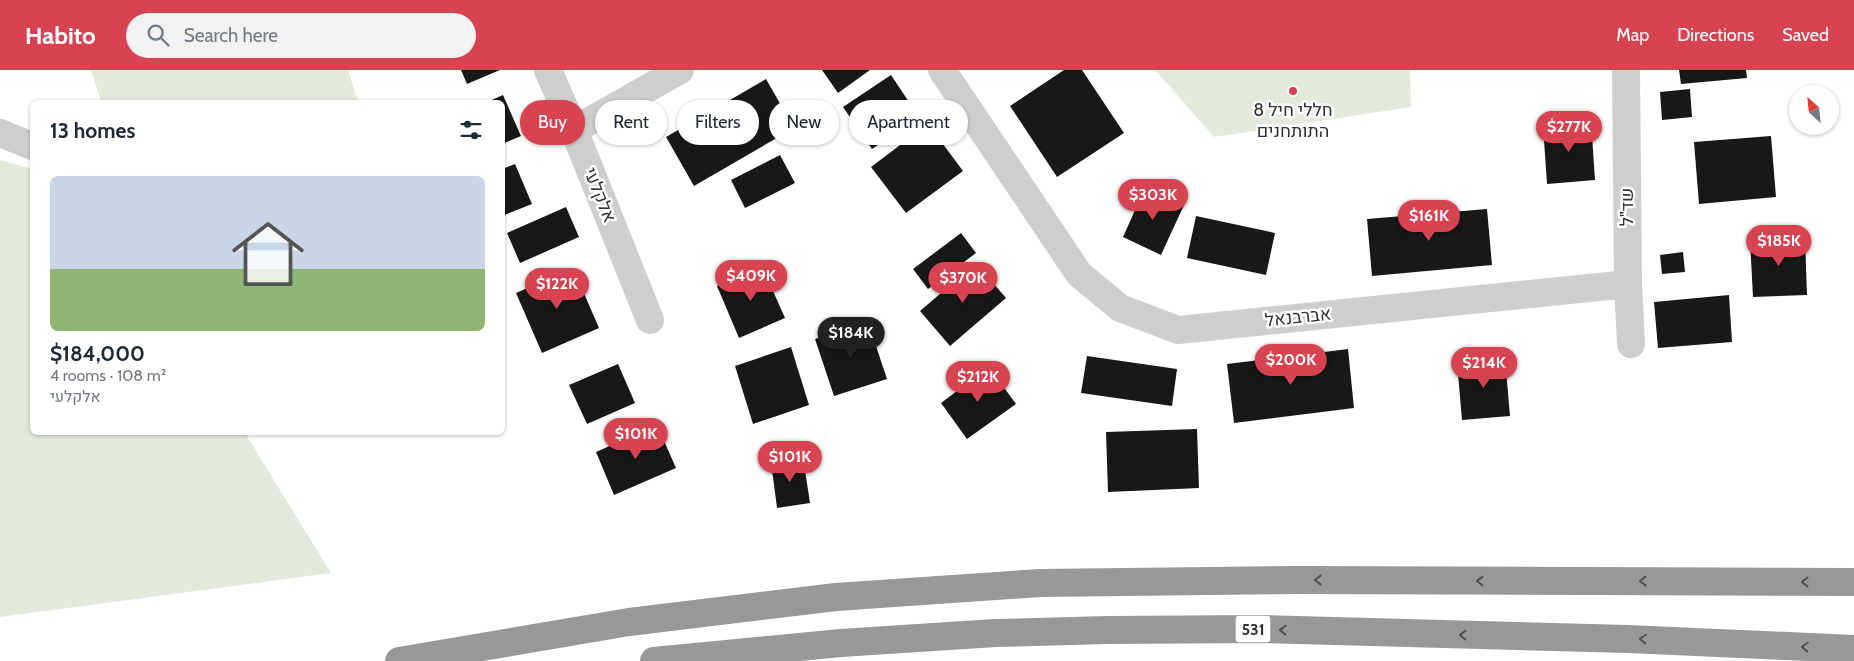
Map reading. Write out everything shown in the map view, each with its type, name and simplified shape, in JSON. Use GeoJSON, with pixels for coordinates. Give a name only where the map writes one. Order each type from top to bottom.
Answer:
{"type":"FeatureCollection","features":[{"type":"Feature","properties":{"kind":"highway"},"geometry":{"type":"LineString","coordinates":[[400,661],[629,622],[836,597],[1040,583],[1296,580],[1854,582]]}},
{"type":"Feature","properties":{"kind":"highway","name":"531"},"geometry":{"type":"LineString","coordinates":[[654,661],[841,643],[995,633],[1118,630],[1261,629],[1619,638],[1854,649]]}},
{"type":"Feature","properties":{"kind":"street","name":"אלקלעי"},"geometry":{"type":"LineString","coordinates":[[548,70],[561,100]]}},
{"type":"Feature","properties":{"kind":"street"},"geometry":{"type":"LineString","coordinates":[[585,124],[680,70]]}},
{"type":"Feature","properties":{"kind":"street","name":"אברבנאל"},"geometry":{"type":"LineString","coordinates":[[942,70],[1079,274],[1120,308],[1178,330],[1628,284]]}},
{"type":"Feature","properties":{"kind":"street","name":"שד\"ל"},"geometry":{"type":"LineString","coordinates":[[1626,70],[1628,284],[1631,344]]}},
{"type":"Feature","properties":{"kind":"street"},"geometry":{"type":"LineString","coordinates":[[0,133],[30,145]]}},
{"type":"Feature","properties":{"kind":"street","name":"אלקלעי"},"geometry":{"type":"LineString","coordinates":[[580,145],[650,320]]}},
{"type":"Feature","properties":{"kind":"shaded area"},"geometry":{"type":"Polygon","coordinates":[[[91,70],[348,70],[357,100],[100,100],[91,70]]]}},
{"type":"Feature","properties":{"kind":"shaded area"},"geometry":{"type":"Polygon","coordinates":[[[1155,70],[1410,70],[1411,107],[1214,137],[1155,70]]]}},
{"type":"Feature","properties":{"kind":"shaded area"},"geometry":{"type":"Polygon","coordinates":[[[0,160],[30,168],[30,435],[246,435],[331,573],[0,617],[0,160]]]}},
{"type":"Feature","properties":{"kind":"building"},"geometry":{"type":"Polygon","coordinates":[[[461,70],[500,70],[467,84],[461,70]]]}},
{"type":"Feature","properties":{"kind":"building"},"geometry":{"type":"Polygon","coordinates":[[[822,70],[870,70],[838,93],[822,70]]]}},
{"type":"Feature","properties":{"kind":"building"},"geometry":{"type":"Polygon","coordinates":[[[1064,70],[1082,70],[1124,133],[1057,177],[1010,106],[1064,70]]]}},
{"type":"Feature","properties":{"kind":"building"},"geometry":{"type":"Polygon","coordinates":[[[1679,70],[1746,70],[1747,78],[1681,84],[1679,70]]]}},
{"type":"Feature","properties":{"kind":"building"},"geometry":{"type":"Polygon","coordinates":[[[891,75],[908,100],[854,100],[891,75]]]}},
{"type":"Feature","properties":{"kind":"building"},"geometry":{"type":"Polygon","coordinates":[[[766,79],[778,100],[769,100],[769,142],[694,186],[667,136],[677,131],[677,145],[759,145],[759,100],[730,100],[766,79]]]}},
{"type":"Feature","properties":{"kind":"building"},"geometry":{"type":"Polygon","coordinates":[[[1690,89],[1692,117],[1662,120],[1660,92],[1690,89]]]}},
{"type":"Feature","properties":{"kind":"building"},"geometry":{"type":"Polygon","coordinates":[[[503,95],[520,136],[505,143],[505,100],[492,100],[503,95]]]}},
{"type":"Feature","properties":{"kind":"building"},"geometry":{"type":"Polygon","coordinates":[[[849,103],[849,116],[843,107],[849,103]]]}},
{"type":"Feature","properties":{"kind":"building"},"geometry":{"type":"Polygon","coordinates":[[[1591,121],[1595,180],[1547,184],[1543,125],[1591,121]]]}},
{"type":"Feature","properties":{"kind":"building"},"geometry":{"type":"Polygon","coordinates":[[[1771,136],[1776,197],[1699,204],[1694,142],[1771,136]]]}},
{"type":"Feature","properties":{"kind":"building"},"geometry":{"type":"Polygon","coordinates":[[[869,145],[878,145],[872,149],[869,145]]]}},
{"type":"Feature","properties":{"kind":"building"},"geometry":{"type":"Polygon","coordinates":[[[900,145],[944,145],[963,171],[906,213],[871,167],[900,145]]]}},
{"type":"Feature","properties":{"kind":"building"},"geometry":{"type":"Polygon","coordinates":[[[780,155],[795,183],[745,208],[731,180],[780,155]]]}},
{"type":"Feature","properties":{"kind":"building"},"geometry":{"type":"Polygon","coordinates":[[[515,164],[532,204],[505,215],[505,168],[515,164]]]}},
{"type":"Feature","properties":{"kind":"building"},"geometry":{"type":"Polygon","coordinates":[[[1145,188],[1184,205],[1161,255],[1123,237],[1145,188]]]}},
{"type":"Feature","properties":{"kind":"building"},"geometry":{"type":"Polygon","coordinates":[[[566,207],[579,237],[520,263],[507,233],[566,207]]]}},
{"type":"Feature","properties":{"kind":"building"},"geometry":{"type":"Polygon","coordinates":[[[1487,209],[1492,265],[1372,276],[1367,219],[1487,209]]]}},
{"type":"Feature","properties":{"kind":"building"},"geometry":{"type":"Polygon","coordinates":[[[1196,216],[1275,233],[1266,275],[1187,258],[1196,216]]]}},
{"type":"Feature","properties":{"kind":"building"},"geometry":{"type":"Polygon","coordinates":[[[961,233],[976,253],[928,289],[913,269],[961,233]]]}},
{"type":"Feature","properties":{"kind":"building"},"geometry":{"type":"Polygon","coordinates":[[[1805,238],[1807,295],[1753,297],[1750,240],[1805,238]]]}},
{"type":"Feature","properties":{"kind":"building"},"geometry":{"type":"Polygon","coordinates":[[[1683,252],[1685,272],[1662,274],[1660,255],[1683,252]]]}},
{"type":"Feature","properties":{"kind":"building"},"geometry":{"type":"Polygon","coordinates":[[[976,263],[1006,298],[950,346],[920,311],[976,263]]]}},
{"type":"Feature","properties":{"kind":"building"},"geometry":{"type":"Polygon","coordinates":[[[762,266],[785,318],[739,338],[717,286],[762,266]]]}},
{"type":"Feature","properties":{"kind":"building"},"geometry":{"type":"Polygon","coordinates":[[[573,268],[599,328],[542,353],[516,293],[573,268]]]}},
{"type":"Feature","properties":{"kind":"building"},"geometry":{"type":"Polygon","coordinates":[[[1729,295],[1732,342],[1658,348],[1654,302],[1729,295]]]}},
{"type":"Feature","properties":{"kind":"building"},"geometry":{"type":"Polygon","coordinates":[[[868,322],[887,379],[834,396],[815,339],[868,322]]]}},
{"type":"Feature","properties":{"kind":"building"},"geometry":{"type":"Polygon","coordinates":[[[791,347],[809,405],[753,424],[735,366],[791,347]]]}},
{"type":"Feature","properties":{"kind":"building"},"geometry":{"type":"Polygon","coordinates":[[[1348,349],[1354,408],[1234,423],[1227,364],[1348,349]]]}},
{"type":"Feature","properties":{"kind":"building"},"geometry":{"type":"Polygon","coordinates":[[[1087,356],[1177,369],[1172,406],[1081,393],[1087,356]]]}},
{"type":"Feature","properties":{"kind":"building"},"geometry":{"type":"Polygon","coordinates":[[[1505,358],[1510,416],[1462,420],[1457,362],[1505,358]]]}},
{"type":"Feature","properties":{"kind":"building"},"geometry":{"type":"Polygon","coordinates":[[[618,364],[635,403],[587,424],[569,385],[618,364]]]}},
{"type":"Feature","properties":{"kind":"building"},"geometry":{"type":"Polygon","coordinates":[[[989,367],[1016,404],[967,439],[941,403],[989,367]]]}},
{"type":"Feature","properties":{"kind":"building"},"geometry":{"type":"Polygon","coordinates":[[[657,425],[676,468],[614,495],[596,452],[657,425]]]}},
{"type":"Feature","properties":{"kind":"building"},"geometry":{"type":"Polygon","coordinates":[[[1197,429],[1199,488],[1108,492],[1106,432],[1197,429]]]}},
{"type":"Feature","properties":{"kind":"building"},"geometry":{"type":"Polygon","coordinates":[[[803,457],[810,503],[777,508],[771,462],[803,457]]]}},
{"type":"Feature","properties":{"kind":"place","name":"8 חללי חיל התותחנים"},"geometry":{"type":"Point","coordinates":[1293,91]}}]}
